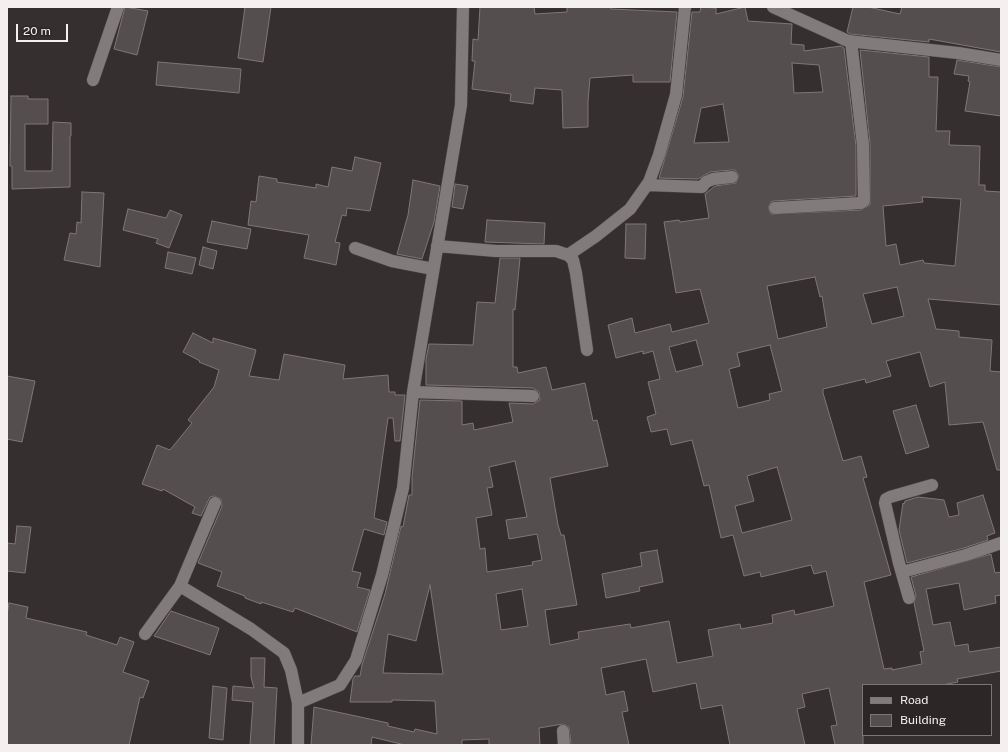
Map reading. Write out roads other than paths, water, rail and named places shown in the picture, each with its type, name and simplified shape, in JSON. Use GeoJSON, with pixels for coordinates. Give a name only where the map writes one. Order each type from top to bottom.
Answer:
{"type":"FeatureCollection","features":[{"type":"Feature","properties":{"kind":"street"},"geometry":{"type":"LineString","coordinates":[[93,80],[118,7]]}},
{"type":"Feature","properties":{"kind":"street"},"geometry":{"type":"LineString","coordinates":[[298,703],[340,685],[356,660],[382,575],[403,488],[413,392],[461,104],[463,7]]}},
{"type":"Feature","properties":{"kind":"street"},"geometry":{"type":"LineString","coordinates":[[568,255],[596,236],[630,209],[648,185],[660,155],[676,95],[685,7]]}},
{"type":"Feature","properties":{"kind":"street"},"geometry":{"type":"LineString","coordinates":[[777,8],[851,41],[958,53],[1001,60]]}},
{"type":"Feature","properties":{"kind":"street"},"geometry":{"type":"LineString","coordinates":[[775,208],[861,203],[864,201],[863,145],[851,41]]}},
{"type":"Feature","properties":{"kind":"street"},"geometry":{"type":"LineString","coordinates":[[648,185],[702,187],[706,182],[713,179],[732,177]]}},
{"type":"Feature","properties":{"kind":"street"},"geometry":{"type":"LineString","coordinates":[[437,246],[503,251],[556,251],[568,255],[573,260],[576,273],[587,350]]}},
{"type":"Feature","properties":{"kind":"street"},"geometry":{"type":"LineString","coordinates":[[355,248],[392,261],[433,269]]}},
{"type":"Feature","properties":{"kind":"street"},"geometry":{"type":"LineString","coordinates":[[413,392],[533,396]]}},
{"type":"Feature","properties":{"kind":"street"},"geometry":{"type":"LineString","coordinates":[[909,598],[885,508],[886,500],[932,485]]}},
{"type":"Feature","properties":{"kind":"street"},"geometry":{"type":"LineString","coordinates":[[144,634],[180,586],[215,503]]}},
{"type":"Feature","properties":{"kind":"street"},"geometry":{"type":"LineString","coordinates":[[902,572],[1001,543]]}},
{"type":"Feature","properties":{"kind":"street"},"geometry":{"type":"LineString","coordinates":[[180,586],[251,629],[284,653],[291,670],[298,703],[298,745]]}},
{"type":"Feature","properties":{"kind":"street"},"geometry":{"type":"LineString","coordinates":[[563,731],[564,745]]}}]}
